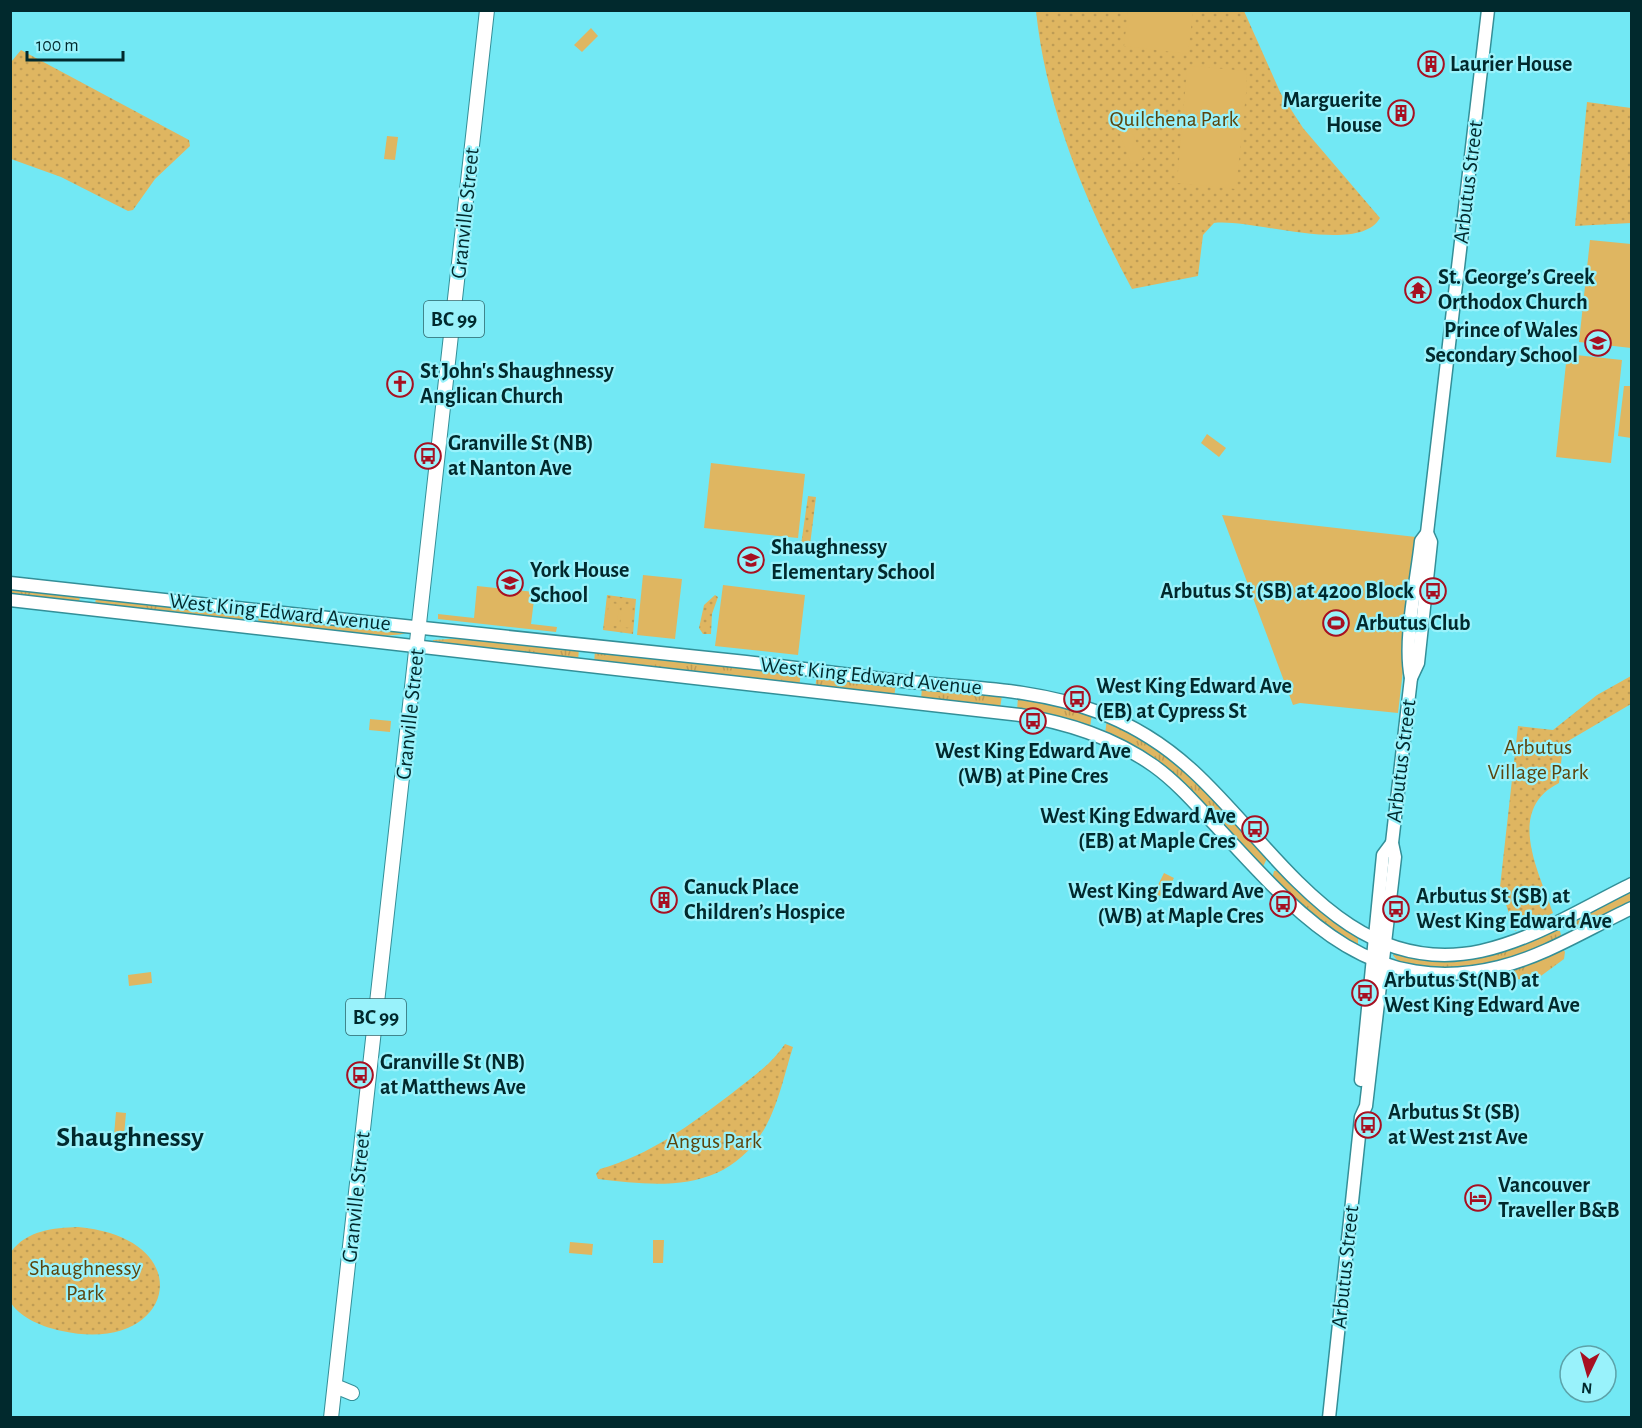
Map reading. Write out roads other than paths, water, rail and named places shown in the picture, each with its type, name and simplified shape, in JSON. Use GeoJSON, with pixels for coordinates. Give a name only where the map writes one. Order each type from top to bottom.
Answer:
{"type":"FeatureCollection","features":[{"type":"Feature","properties":{"kind":"highway","name":"Granville Street"},"geometry":{"type":"LineString","coordinates":[[331,1418],[487,10]]}},
{"type":"Feature","properties":{"kind":"highway"},"geometry":{"type":"LineString","coordinates":[[335,1386],[352,1393]]}},
{"type":"Feature","properties":{"kind":"main road","name":"Arbutus Street"},"geometry":{"type":"LineString","coordinates":[[1329,1418],[1361,1117],[1366,1106],[1379,939],[1395,857],[1392,843],[1411,678],[1418,663],[1431,542],[1427,533],[1488,10]]}},
{"type":"Feature","properties":{"kind":"main road","name":"West King Edward Avenue"},"geometry":{"type":"LineString","coordinates":[[10,583],[1017,693],[1067,701],[1125,724],[1169,751],[1195,773],[1315,901],[1342,922],[1379,939],[1426,952],[1479,951],[1527,936],[1632,884]]}},
{"type":"Feature","properties":{"kind":"main road","name":"West King Edward Avenue"},"geometry":{"type":"LineString","coordinates":[[10,600],[1020,715],[1068,724],[1113,742],[1154,766],[1180,788],[1305,918],[1342,945],[1406,969],[1441,973],[1499,967],[1528,957],[1632,908]]}},
{"type":"Feature","properties":{"kind":"place","name":"Laurier House"},"geometry":{"type":"Point","coordinates":[1431,64]}},
{"type":"Feature","properties":{"kind":"place","name":"Marguerite House"},"geometry":{"type":"Point","coordinates":[1401,113]}},
{"type":"Feature","properties":{"kind":"place","name":"St. George’s Greek Orthodox Church"},"geometry":{"type":"Point","coordinates":[1418,290]}},
{"type":"Feature","properties":{"kind":"place","name":"Prince of Wales Secondary School"},"geometry":{"type":"Point","coordinates":[1598,343]}},
{"type":"Feature","properties":{"kind":"place","name":"St John's Shaughnessy Anglican Church"},"geometry":{"type":"Point","coordinates":[400,384]}},
{"type":"Feature","properties":{"kind":"place","name":"Granville St (NB) at Nanton Ave"},"geometry":{"type":"Point","coordinates":[428,456]}},
{"type":"Feature","properties":{"kind":"place","name":"Shaughnessy Elementary School"},"geometry":{"type":"Point","coordinates":[751,560]}},
{"type":"Feature","properties":{"kind":"place","name":"York House School"},"geometry":{"type":"Point","coordinates":[510,583]}},
{"type":"Feature","properties":{"kind":"place","name":"Arbutus St (SB) at 4200 Block"},"geometry":{"type":"Point","coordinates":[1433,591]}},
{"type":"Feature","properties":{"kind":"place","name":"Arbutus Club"},"geometry":{"type":"Point","coordinates":[1336,623]}},
{"type":"Feature","properties":{"kind":"place","name":"West King Edward Ave (EB) at Cypress St"},"geometry":{"type":"Point","coordinates":[1077,699]}},
{"type":"Feature","properties":{"kind":"place","name":"West King Edward Ave (WB) at Pine Cres"},"geometry":{"type":"Point","coordinates":[1033,721]}},
{"type":"Feature","properties":{"kind":"place","name":"West King Edward Ave (EB) at Maple Cres"},"geometry":{"type":"Point","coordinates":[1255,829]}},
{"type":"Feature","properties":{"kind":"place","name":"Canuck Place Children’s Hospice"},"geometry":{"type":"Point","coordinates":[664,900]}},
{"type":"Feature","properties":{"kind":"place","name":"West King Edward Ave (WB) at Maple Cres"},"geometry":{"type":"Point","coordinates":[1283,904]}},
{"type":"Feature","properties":{"kind":"place","name":"Arbutus St (SB) at West King Edward Ave"},"geometry":{"type":"Point","coordinates":[1396,909]}},
{"type":"Feature","properties":{"kind":"place","name":"Arbutus St(NB) at West King Edward Ave"},"geometry":{"type":"Point","coordinates":[1365,993]}},
{"type":"Feature","properties":{"kind":"place","name":"Granville St (NB) at Matthews Ave"},"geometry":{"type":"Point","coordinates":[360,1075]}},
{"type":"Feature","properties":{"kind":"place","name":"Arbutus St (SB) at West 21st Ave"},"geometry":{"type":"Point","coordinates":[1368,1125]}},
{"type":"Feature","properties":{"kind":"place","name":"Vancouver Traveller B&B"},"geometry":{"type":"Point","coordinates":[1478,1198]}},
{"type":"Feature","properties":{"kind":"district","name":"Shaughnessy"},"geometry":{"type":"Point","coordinates":[130,1138]}},
{"type":"Feature","properties":{"kind":"park label","name":"Quilchena Park"},"geometry":{"type":"Point","coordinates":[1174,119]}},
{"type":"Feature","properties":{"kind":"park label","name":"Arbutus Village Park"},"geometry":{"type":"Point","coordinates":[1538,760]}},
{"type":"Feature","properties":{"kind":"park label","name":"Angus Park"},"geometry":{"type":"Point","coordinates":[714,1141]}},
{"type":"Feature","properties":{"kind":"park label","name":"Shaughnessy Park"},"geometry":{"type":"Point","coordinates":[85,1280]}}]}
